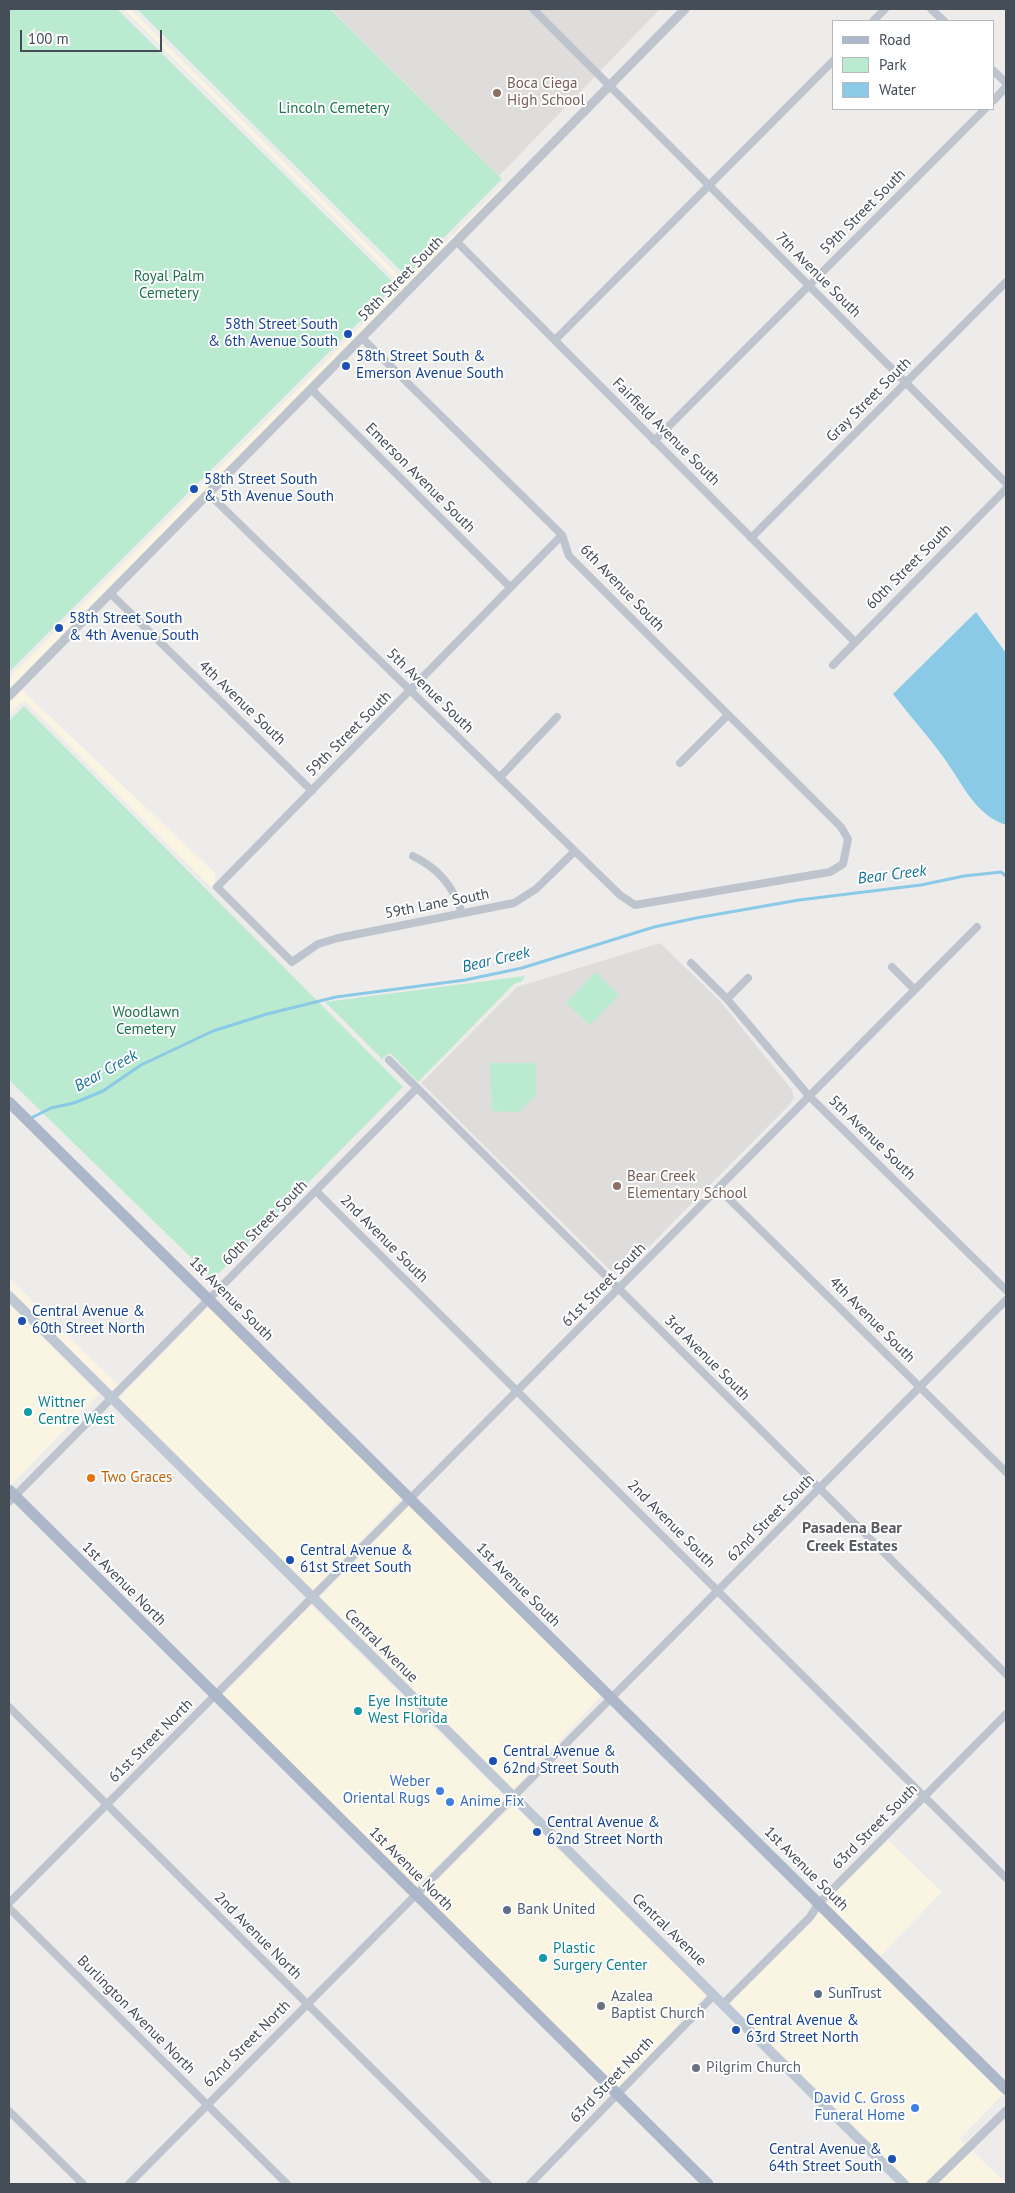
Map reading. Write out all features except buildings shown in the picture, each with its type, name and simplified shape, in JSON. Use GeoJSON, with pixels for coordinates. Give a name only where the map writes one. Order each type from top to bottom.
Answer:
{"type":"FeatureCollection","features":[{"type":"Feature","properties":{"kind":"main road","name":"1st Avenue South"},"geometry":{"type":"LineString","coordinates":[[9,1102],[819,1902],[1006,2090]]}},
{"type":"Feature","properties":{"kind":"main road","name":"Central Avenue"},"geometry":{"type":"LineString","coordinates":[[9,1296],[904,2184]]}},
{"type":"Feature","properties":{"kind":"main road","name":"1st Avenue North"},"geometry":{"type":"LineString","coordinates":[[11,1496],[708,2184]]}},
{"type":"Feature","properties":{"kind":"street","name":"7th Avenue South"},"geometry":{"type":"LineString","coordinates":[[533,9],[1006,483]]}},
{"type":"Feature","properties":{"kind":"street","name":"58th Street South"},"geometry":{"type":"LineString","coordinates":[[9,696],[685,9]]}},
{"type":"Feature","properties":{"kind":"street"},"geometry":{"type":"LineString","coordinates":[[873,20],[885,9]]}},
{"type":"Feature","properties":{"kind":"street"},"geometry":{"type":"LineString","coordinates":[[931,9],[943,20]]}},
{"type":"Feature","properties":{"kind":"street"},"geometry":{"type":"LineString","coordinates":[[555,340],[832,62]]}},
{"type":"Feature","properties":{"kind":"street"},"geometry":{"type":"LineString","coordinates":[[995,72],[1006,85],[995,99]]}},
{"type":"Feature","properties":{"kind":"street","name":"59th Street South"},"geometry":{"type":"LineString","coordinates":[[654,441],[984,110]]}},
{"type":"Feature","properties":{"kind":"street","name":"Fairfield Avenue South"},"geometry":{"type":"LineString","coordinates":[[457,242],[855,642]]}},
{"type":"Feature","properties":{"kind":"street","name":"Gray Street South"},"geometry":{"type":"LineString","coordinates":[[751,538],[1006,282]]}},
{"type":"Feature","properties":{"kind":"street","name":"6th Avenue South"},"geometry":{"type":"LineString","coordinates":[[362,338],[562,535],[569,556],[841,827],[848,838],[843,864],[830,872],[635,905]]}},
{"type":"Feature","properties":{"kind":"street","name":"Emerson Avenue South"},"geometry":{"type":"LineString","coordinates":[[311,389],[510,587]]}},
{"type":"Feature","properties":{"kind":"street","name":"60th Street South"},"geometry":{"type":"LineString","coordinates":[[833,665],[1006,489]]}},
{"type":"Feature","properties":{"kind":"street","name":"5th Avenue South"},"geometry":{"type":"LineString","coordinates":[[209,494],[410,692],[501,776],[620,895],[635,905]]}},
{"type":"Feature","properties":{"kind":"street","name":"59th Street South"},"geometry":{"type":"LineString","coordinates":[[292,962],[218,887],[562,535]]}},
{"type":"Feature","properties":{"kind":"street","name":"4th Avenue South"},"geometry":{"type":"LineString","coordinates":[[111,594],[312,791]]}},
{"type":"Feature","properties":{"kind":"street"},"geometry":{"type":"LineString","coordinates":[[680,763],[728,715]]}},
{"type":"Feature","properties":{"kind":"street"},"geometry":{"type":"LineString","coordinates":[[501,776],[557,717]]}},
{"type":"Feature","properties":{"kind":"street","name":"59th Lane South"},"geometry":{"type":"LineString","coordinates":[[292,962],[318,944],[338,938],[514,903],[536,889],[575,851]]}},
{"type":"Feature","properties":{"kind":"street"},"geometry":{"type":"LineString","coordinates":[[413,856],[429,864],[448,882],[456,894],[462,913]]}},
{"type":"Feature","properties":{"kind":"street","name":"61st Street South"},"geometry":{"type":"LineString","coordinates":[[312,1598],[977,927]]}},
{"type":"Feature","properties":{"kind":"street","name":"5th Avenue South"},"geometry":{"type":"LineString","coordinates":[[691,962],[727,999],[809,1096],[1006,1290]]}},
{"type":"Feature","properties":{"kind":"street"},"geometry":{"type":"LineString","coordinates":[[892,967],[914,990]]}},
{"type":"Feature","properties":{"kind":"street"},"geometry":{"type":"LineString","coordinates":[[727,999],[748,978]]}},
{"type":"Feature","properties":{"kind":"street","name":"3rd Avenue South"},"geometry":{"type":"LineString","coordinates":[[389,1060],[1006,1674]]}},
{"type":"Feature","properties":{"kind":"street","name":"60th Street South"},"geometry":{"type":"LineString","coordinates":[[11,1496],[112,1399],[417,1088]]}},
{"type":"Feature","properties":{"kind":"street","name":"4th Avenue South"},"geometry":{"type":"LineString","coordinates":[[718,1188],[1006,1472]]}},
{"type":"Feature","properties":{"kind":"street","name":"2nd Avenue South"},"geometry":{"type":"LineString","coordinates":[[316,1191],[1006,1878]]}},
{"type":"Feature","properties":{"kind":"street","name":"62nd Street South"},"geometry":{"type":"LineString","coordinates":[[513,1798],[1006,1300]]}},
{"type":"Feature","properties":{"kind":"street","name":"61st Street North"},"geometry":{"type":"LineString","coordinates":[[9,1904],[312,1598]]}},
{"type":"Feature","properties":{"kind":"street","name":"2nd Avenue North"},"geometry":{"type":"LineString","coordinates":[[9,1708],[488,2184]]}},
{"type":"Feature","properties":{"kind":"street","name":"63rd Street South"},"geometry":{"type":"LineString","coordinates":[[723,2004],[810,1917],[819,1902],[1006,1714]]}},
{"type":"Feature","properties":{"kind":"street","name":"62nd Street North"},"geometry":{"type":"LineString","coordinates":[[129,2184],[513,1798]]}},
{"type":"Feature","properties":{"kind":"street","name":"Burlington Avenue North"},"geometry":{"type":"LineString","coordinates":[[9,1908],[286,2184]]}},
{"type":"Feature","properties":{"kind":"street","name":"63rd Street North"},"geometry":{"type":"LineString","coordinates":[[530,2184],[714,1995]]}},
{"type":"Feature","properties":{"kind":"street"},"geometry":{"type":"LineString","coordinates":[[9,2111],[83,2184]]}},
{"type":"Feature","properties":{"kind":"street"},"geometry":{"type":"LineString","coordinates":[[931,2184],[1006,2111]]}},
{"type":"Feature","properties":{"kind":"shaded area"},"geometry":{"type":"Polygon","coordinates":[[[124,9],[130,9],[403,280],[409,279],[505,183],[506,185],[9,689],[9,678],[399,288],[399,282],[124,9]]]}},
{"type":"Feature","properties":{"kind":"shaded area","name":"Boca Ciega High School"},"geometry":{"type":"Polygon","coordinates":[[[331,9],[660,9],[499,176],[331,9]]]}},
{"type":"Feature","properties":{"kind":"shaded area"},"geometry":{"type":"Polygon","coordinates":[[[22,690],[215,873],[215,883],[211,887],[27,703],[20,703],[9,715],[9,703],[22,690]]]}},
{"type":"Feature","properties":{"kind":"shaded area","name":"Bear Creek Elementary School"},"geometry":{"type":"Polygon","coordinates":[[[660,943],[720,1001],[792,1090],[794,1098],[627,1269],[613,1273],[421,1083],[517,987],[660,943]]]}},
{"type":"Feature","properties":{"kind":"shaded area"},"geometry":{"type":"Polygon","coordinates":[[[9,1278],[118,1385],[112,1391],[9,1289],[9,1278]]]}},
{"type":"Feature","properties":{"kind":"shaded area"},"geometry":{"type":"Polygon","coordinates":[[[9,1304],[99,1394],[11,1485],[9,1482],[9,1304]]]}},
{"type":"Feature","properties":{"kind":"shaded area"},"geometry":{"type":"Polygon","coordinates":[[[209,1306],[402,1498],[312,1591],[119,1398],[209,1306]]]}},
{"type":"Feature","properties":{"kind":"shaded area"},"geometry":{"type":"Polygon","coordinates":[[[409,1505],[601,1696],[513,1790],[319,1598],[409,1505]]]}},
{"type":"Feature","properties":{"kind":"shaded area"},"geometry":{"type":"Polygon","coordinates":[[[311,1605],[506,1799],[416,1887],[222,1696],[311,1605]]]}},
{"type":"Feature","properties":{"kind":"shaded area"},"geometry":{"type":"Polygon","coordinates":[[[513,1805],[706,1995],[618,2089],[423,1894],[513,1805]]]}},
{"type":"Feature","properties":{"kind":"shaded area"},"geometry":{"type":"Polygon","coordinates":[[[888,1840],[942,1892],[880,1956],[826,1902],[888,1840]]]}},
{"type":"Feature","properties":{"kind":"shaded area"},"geometry":{"type":"Polygon","coordinates":[[[820,1911],[1003,2094],[960,2139],[965,2144],[924,2184],[911,2184],[730,2003],[813,1921],[820,1911]]]}},
{"type":"Feature","properties":{"kind":"shaded area"},"geometry":{"type":"Polygon","coordinates":[[[972,2151],[1006,2184],[938,2184],[972,2151]]]}},
{"type":"Feature","properties":{"kind":"green space","name":"Royal Palm Cemetery"},"geometry":{"type":"Polygon","coordinates":[[[9,9],[117,9],[396,285],[9,672],[9,9]]]}},
{"type":"Feature","properties":{"kind":"green space","name":"Lincoln Cemetery"},"geometry":{"type":"Polygon","coordinates":[[[137,9],[330,9],[502,179],[406,276],[137,9]]]}},
{"type":"Feature","properties":{"kind":"green space","name":"Woodlawn Cemetery"},"geometry":{"type":"Polygon","coordinates":[[[24,706],[403,1087],[213,1279],[9,1080],[9,721],[24,706]]]}},
{"type":"Feature","properties":{"kind":"green space"},"geometry":{"type":"Polygon","coordinates":[[[596,972],[619,995],[590,1025],[566,1003],[596,972]]]}},
{"type":"Feature","properties":{"kind":"green space"},"geometry":{"type":"Polygon","coordinates":[[[525,976],[522,981],[514,984],[418,1082],[390,1053],[382,1059],[325,1002],[525,976]]]}},
{"type":"Feature","properties":{"kind":"green space"},"geometry":{"type":"Polygon","coordinates":[[[490,1063],[536,1063],[536,1095],[519,1112],[492,1111],[490,1063]]]}},
{"type":"Feature","properties":{"kind":"water"},"geometry":{"type":"Polygon","coordinates":[[[976,612],[1006,653],[1006,825],[986,814],[970,797],[938,750],[893,694],[976,612]]]}},
{"type":"Feature","properties":{"kind":"waterway","name":"Bear Creek"},"geometry":{"type":"LineString","coordinates":[[29,1119],[51,1108],[74,1103],[103,1091],[141,1065],[213,1031],[267,1014],[336,997],[465,980],[522,968],[654,927],[696,918],[799,900],[921,885],[964,876],[1001,872],[1006,876]]}},
{"type":"Feature","properties":{"kind":"place","name":"Boca Ciega High School"},"geometry":{"type":"Point","coordinates":[497,93]}},
{"type":"Feature","properties":{"kind":"place","name":"58th Street South & 6th Avenue South"},"geometry":{"type":"Point","coordinates":[348,334]}},
{"type":"Feature","properties":{"kind":"place","name":"58th Street South & Emerson Avenue South"},"geometry":{"type":"Point","coordinates":[346,366]}},
{"type":"Feature","properties":{"kind":"place","name":"58th Street South & 5th Avenue South"},"geometry":{"type":"Point","coordinates":[194,489]}},
{"type":"Feature","properties":{"kind":"place","name":"58th Street South & 4th Avenue South"},"geometry":{"type":"Point","coordinates":[59,628]}},
{"type":"Feature","properties":{"kind":"place","name":"Bear Creek Elementary School"},"geometry":{"type":"Point","coordinates":[617,1186]}},
{"type":"Feature","properties":{"kind":"place","name":"Central Avenue & 60th Street North"},"geometry":{"type":"Point","coordinates":[22,1321]}},
{"type":"Feature","properties":{"kind":"place","name":"Wittner Centre West"},"geometry":{"type":"Point","coordinates":[28,1412]}},
{"type":"Feature","properties":{"kind":"place","name":"Two Graces"},"geometry":{"type":"Point","coordinates":[91,1478]}},
{"type":"Feature","properties":{"kind":"place","name":"Central Avenue & 61st Street South"},"geometry":{"type":"Point","coordinates":[290,1560]}},
{"type":"Feature","properties":{"kind":"place","name":"Eye Institute West Florida"},"geometry":{"type":"Point","coordinates":[358,1711]}},
{"type":"Feature","properties":{"kind":"place","name":"Central Avenue & 62nd Street South"},"geometry":{"type":"Point","coordinates":[493,1761]}},
{"type":"Feature","properties":{"kind":"place","name":"Weber Oriental Rugs"},"geometry":{"type":"Point","coordinates":[440,1791]}},
{"type":"Feature","properties":{"kind":"place","name":"Anime Fix"},"geometry":{"type":"Point","coordinates":[450,1802]}},
{"type":"Feature","properties":{"kind":"place","name":"Central Avenue & 62nd Street North"},"geometry":{"type":"Point","coordinates":[537,1832]}},
{"type":"Feature","properties":{"kind":"place","name":"Bank United"},"geometry":{"type":"Point","coordinates":[507,1910]}},
{"type":"Feature","properties":{"kind":"place","name":"Plastic Surgery Center"},"geometry":{"type":"Point","coordinates":[543,1958]}},
{"type":"Feature","properties":{"kind":"place","name":"SunTrust"},"geometry":{"type":"Point","coordinates":[818,1994]}},
{"type":"Feature","properties":{"kind":"place","name":"Azalea Baptist Church"},"geometry":{"type":"Point","coordinates":[601,2006]}},
{"type":"Feature","properties":{"kind":"place","name":"Central Avenue & 63rd Street North"},"geometry":{"type":"Point","coordinates":[736,2030]}},
{"type":"Feature","properties":{"kind":"place","name":"Pilgrim Church"},"geometry":{"type":"Point","coordinates":[696,2068]}},
{"type":"Feature","properties":{"kind":"place","name":"David C. Gross Funeral Home"},"geometry":{"type":"Point","coordinates":[915,2108]}},
{"type":"Feature","properties":{"kind":"place","name":"Central Avenue & 64th Street South"},"geometry":{"type":"Point","coordinates":[892,2159]}},
{"type":"Feature","properties":{"kind":"district","name":"Pasadena Bear Creek Estates"},"geometry":{"type":"Point","coordinates":[852,1537]}}]}
